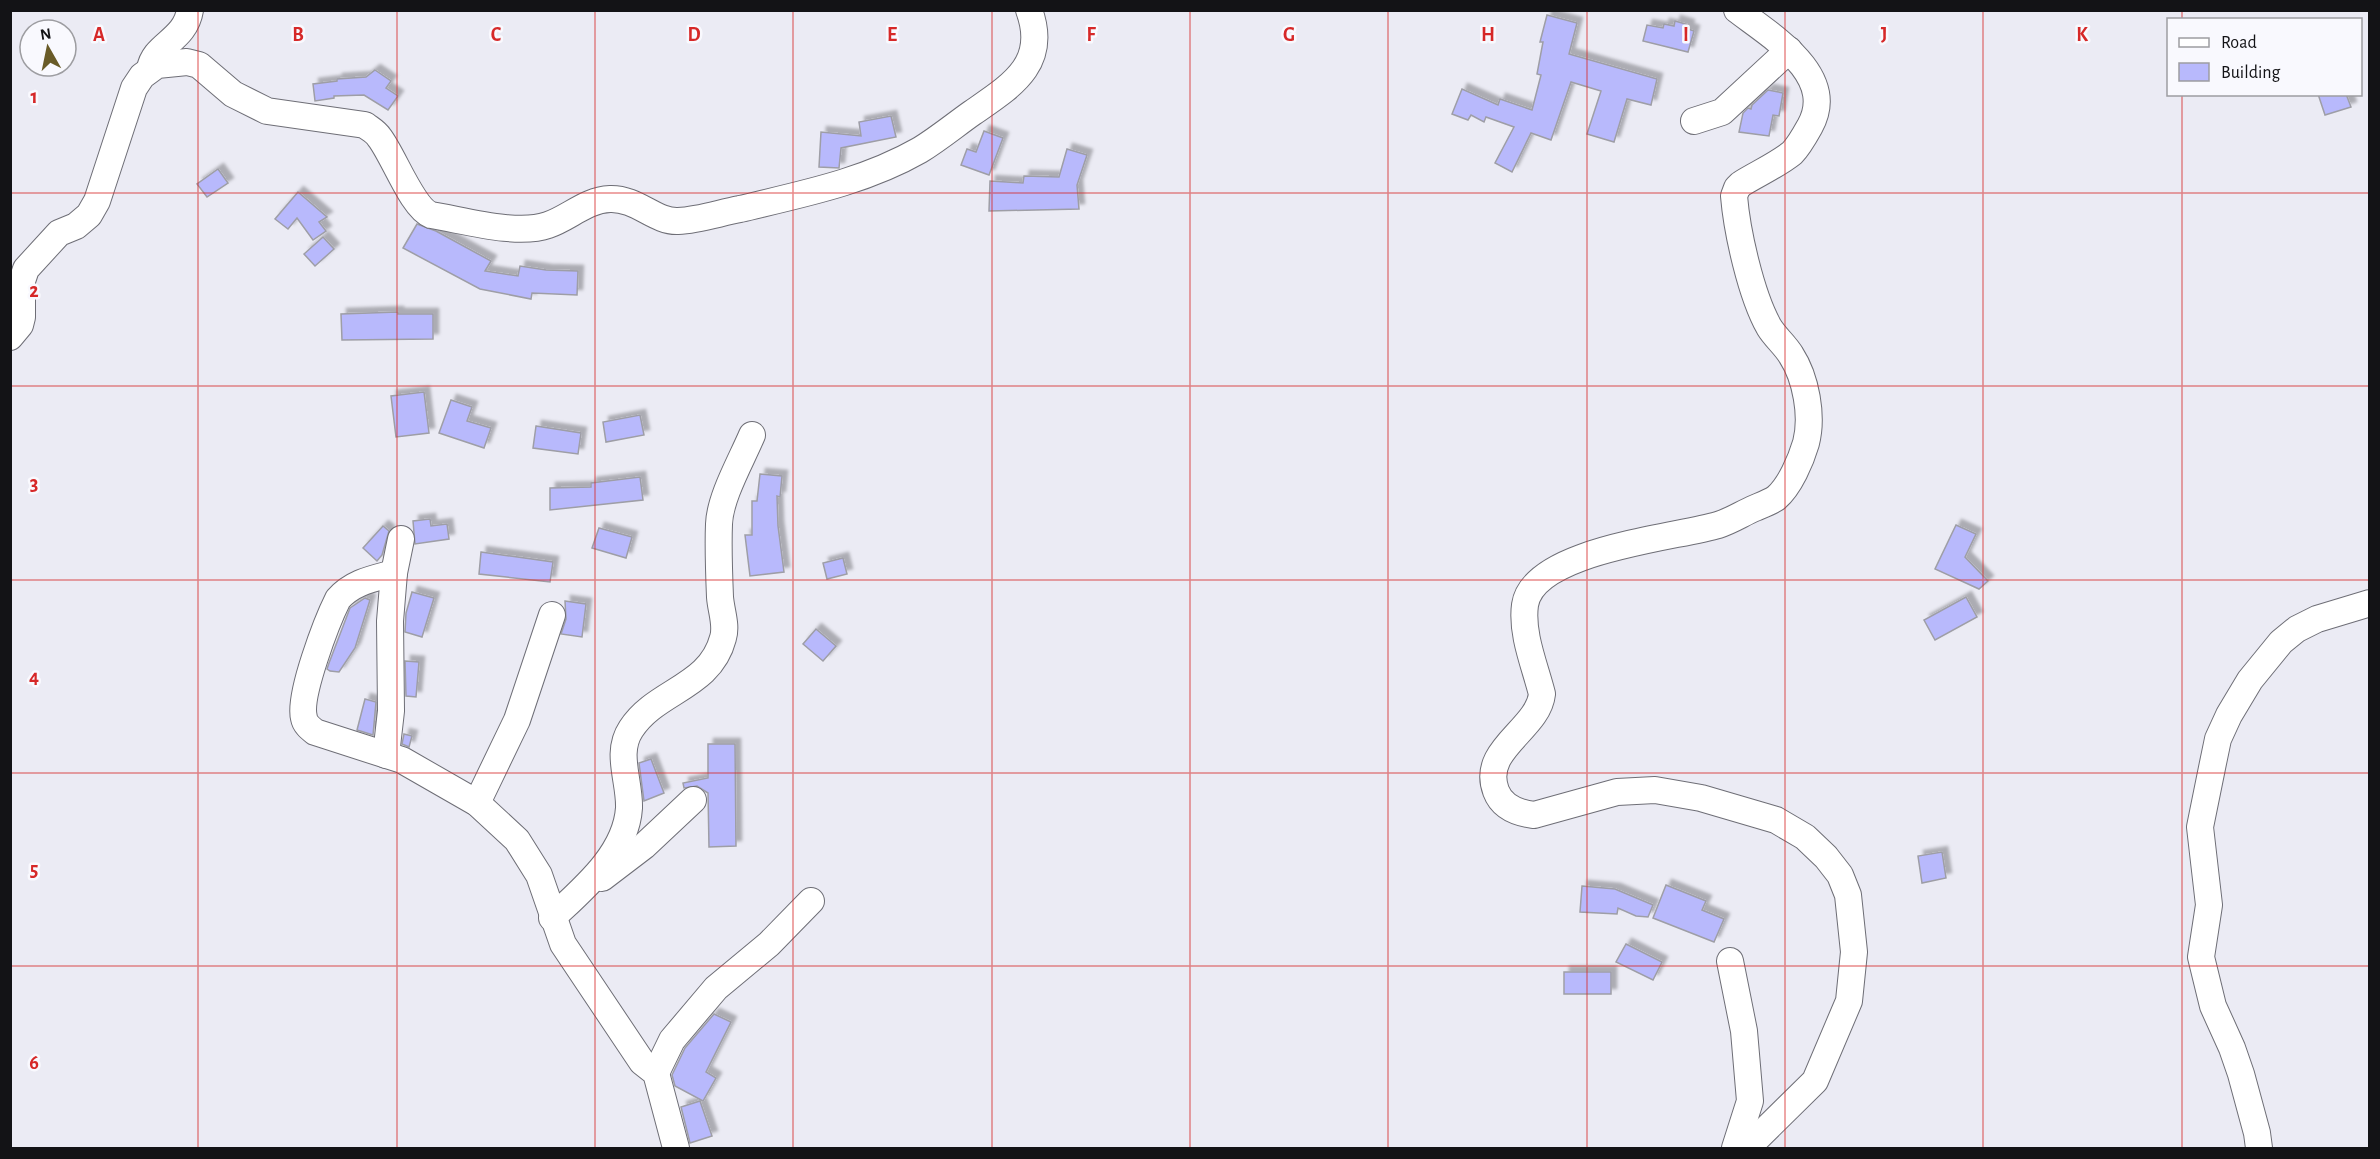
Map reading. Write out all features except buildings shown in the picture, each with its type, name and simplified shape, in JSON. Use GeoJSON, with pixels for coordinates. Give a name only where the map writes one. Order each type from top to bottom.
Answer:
{"type":"FeatureCollection","features":[{"type":"Feature","properties":{"kind":"street"},"geometry":{"type":"LineString","coordinates":[[10,337],[20,325],[22,317],[22,282],[26,269],[59,233],[76,226],[89,216],[97,201],[134,88],[150,69],[156,54],[184,29],[190,10]]}},
{"type":"Feature","properties":{"kind":"street"},"geometry":{"type":"LineString","coordinates":[[150,69],[171,63],[187,62],[199,65],[233,94],[267,111],[365,125],[378,134],[409,189],[424,211],[431,214],[509,227],[538,227],[548,225],[583,206],[602,200],[615,199],[630,202],[662,218],[675,221],[698,219],[857,179],[921,149],[1000,93],[1024,71],[1034,52],[1036,39],[1035,26],[1029,10]]}},
{"type":"Feature","properties":{"kind":"street"},"geometry":{"type":"LineString","coordinates":[[1737,10],[1789,50],[1810,75],[1817,102],[1815,118],[1792,152],[1741,184],[1734,196],[1750,279],[1769,327],[1791,355],[1803,380],[1808,404],[1807,441],[1786,485],[1775,499],[1719,524],[1578,558],[1546,575],[1532,589],[1525,604],[1526,632],[1542,694],[1541,703],[1538,710],[1506,745],[1495,767],[1492,782],[1504,804],[1521,813],[1534,814],[1617,792],[1654,790],[1701,798],[1776,820],[1805,837],[1826,857],[1840,875],[1848,895],[1854,952],[1849,1001],[1815,1081],[1747,1149]]}},
{"type":"Feature","properties":{"kind":"street"},"geometry":{"type":"LineString","coordinates":[[1694,121],[1722,112],[1789,50]]}},
{"type":"Feature","properties":{"kind":"street"},"geometry":{"type":"LineString","coordinates":[[552,918],[588,884],[611,855],[624,832],[628,810],[628,789],[623,747],[629,732],[639,718],[656,704],[696,679],[718,652],[724,636],[720,599],[719,522],[726,497],[752,435]]}},
{"type":"Feature","properties":{"kind":"street"},"geometry":{"type":"LineString","coordinates":[[386,755],[391,711],[390,621],[400,538]]}},
{"type":"Feature","properties":{"kind":"street"},"geometry":{"type":"LineString","coordinates":[[394,573],[356,584],[338,599],[306,688],[303,707],[307,726],[315,732],[402,760],[477,803],[516,840],[539,875],[552,918],[563,944],[642,1062],[656,1073],[676,1149]]}},
{"type":"Feature","properties":{"kind":"street"},"geometry":{"type":"LineString","coordinates":[[2259,1149],[2257,1132],[2241,1074],[2213,1006],[2201,957],[2209,905],[2200,827],[2213,763],[2218,739],[2229,715],[2250,680],[2280,642],[2297,629],[2317,619],[2370,603]]}},
{"type":"Feature","properties":{"kind":"street"},"geometry":{"type":"LineString","coordinates":[[477,803],[518,720],[552,615]]}},
{"type":"Feature","properties":{"kind":"street"},"geometry":{"type":"LineString","coordinates":[[588,884],[613,871],[644,846],[693,800]]}},
{"type":"Feature","properties":{"kind":"street"},"geometry":{"type":"LineString","coordinates":[[656,1073],[672,1040],[716,988],[769,944],[811,901]]}},
{"type":"Feature","properties":{"kind":"street"},"geometry":{"type":"LineString","coordinates":[[1730,961],[1744,1031],[1750,1101],[1736,1149]]}}]}
